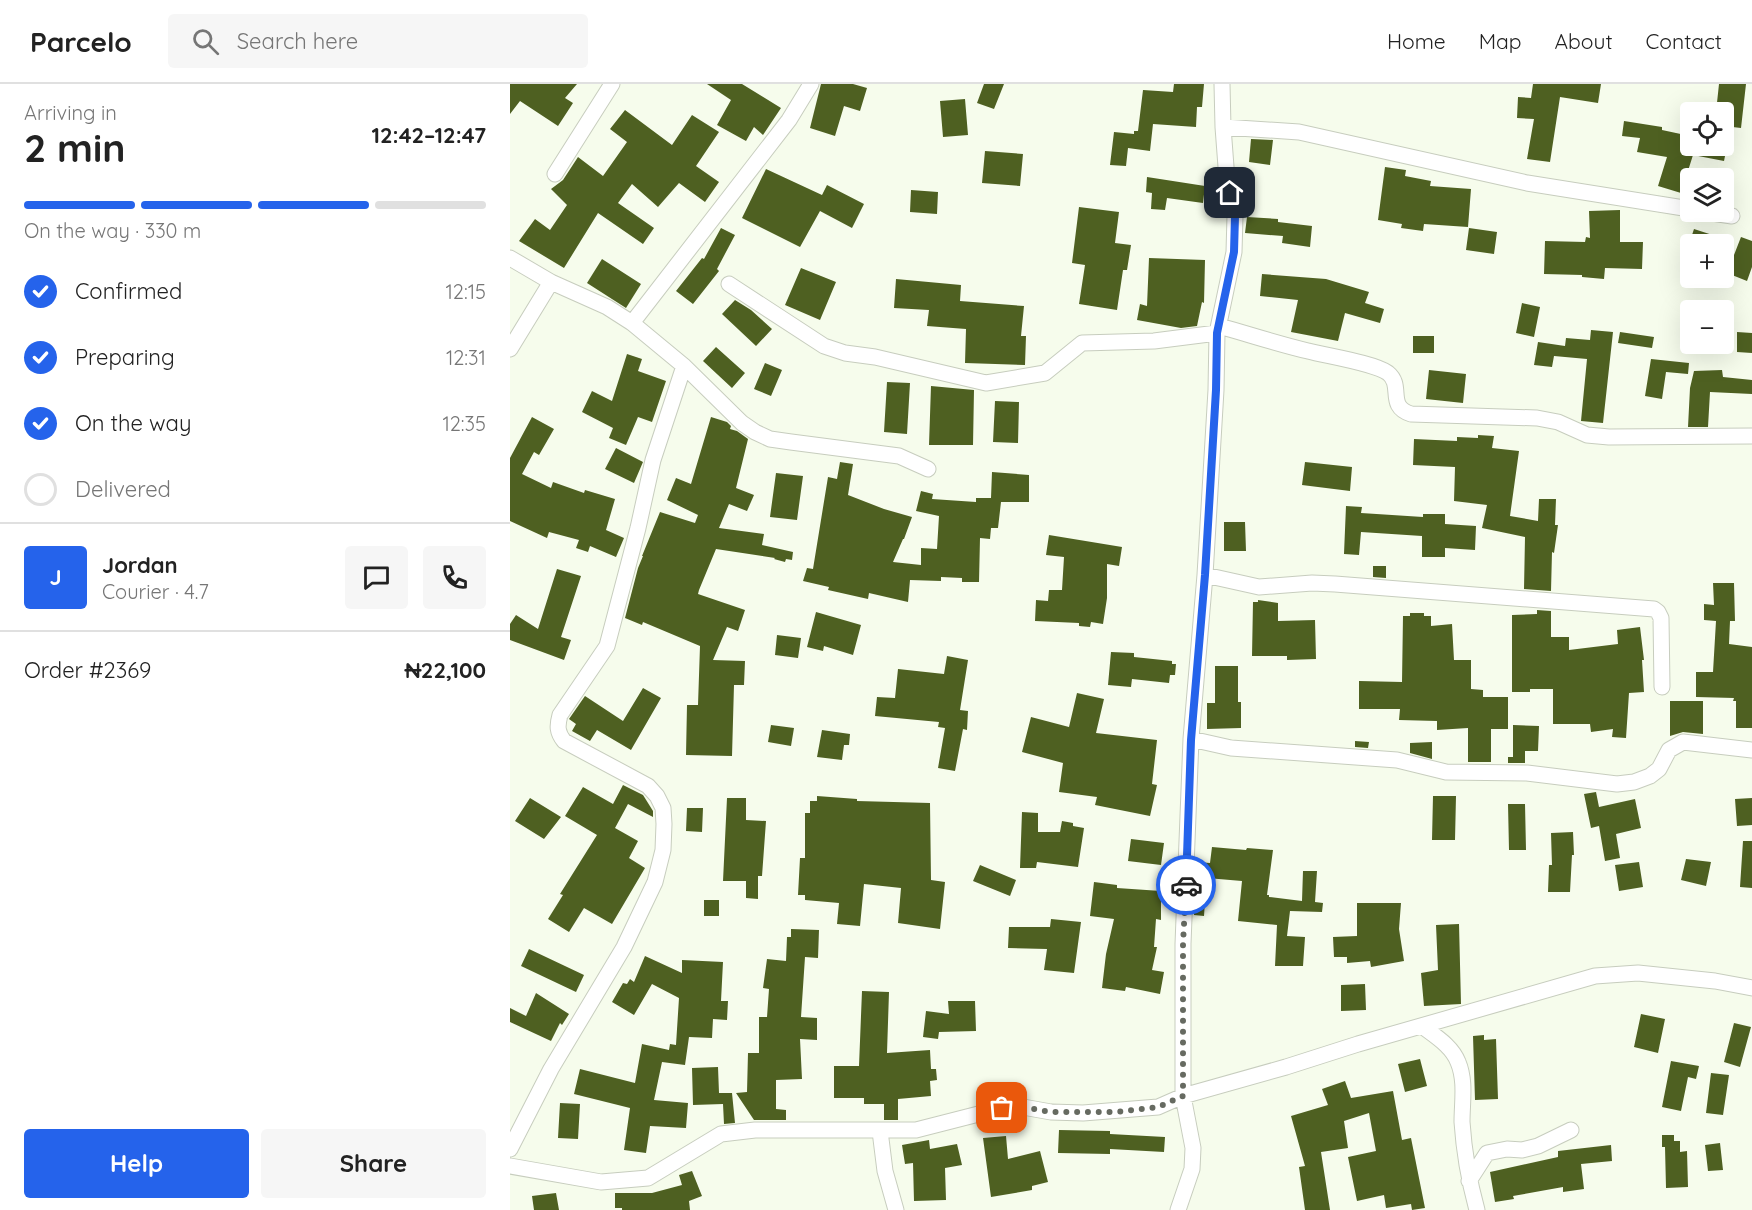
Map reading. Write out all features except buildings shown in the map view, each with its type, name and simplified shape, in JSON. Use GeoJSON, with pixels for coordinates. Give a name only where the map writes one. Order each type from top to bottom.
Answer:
{"type":"FeatureCollection","features":[{"type":"Feature","properties":{"kind":"street"},"geometry":{"type":"LineString","coordinates":[[555,174],[612,84]]}},
{"type":"Feature","properties":{"kind":"street"},"geometry":{"type":"LineString","coordinates":[[632,323],[789,120],[811,84]]}},
{"type":"Feature","properties":{"kind":"street"},"geometry":{"type":"LineString","coordinates":[[1178,1210],[1192,1169],[1193,1148],[1183,1096],[1183,944],[1191,740],[1205,575],[1218,329],[1234,252],[1235,216],[1227,180],[1222,84]]}},
{"type":"Feature","properties":{"kind":"street"},"geometry":{"type":"LineString","coordinates":[[1223,127],[1299,132],[1527,183],[1680,207]]}},
{"type":"Feature","properties":{"kind":"street"},"geometry":{"type":"LineString","coordinates":[[510,258],[551,282],[607,308],[632,323],[684,366],[742,423],[770,439],[899,456],[928,469]]}},
{"type":"Feature","properties":{"kind":"street"},"geometry":{"type":"LineString","coordinates":[[510,349],[551,282]]}},
{"type":"Feature","properties":{"kind":"street"},"geometry":{"type":"LineString","coordinates":[[729,284],[824,346],[845,353],[874,357],[986,383],[1045,373],[1082,343],[1154,340],[1218,329],[1377,368],[1389,374],[1394,381],[1398,405],[1402,411],[1411,414],[1537,418],[1558,422],[1587,435],[1609,437],[1752,436]]}},
{"type":"Feature","properties":{"kind":"street"},"geometry":{"type":"LineString","coordinates":[[510,1149],[551,1069],[624,947],[655,882],[663,850],[663,808],[657,796],[648,786],[564,741],[557,725],[560,715],[607,646],[653,460],[684,366]]}},
{"type":"Feature","properties":{"kind":"street"},"geometry":{"type":"LineString","coordinates":[[1205,575],[1259,587],[1312,583],[1335,584],[1654,609],[1661,618],[1662,687]]}},
{"type":"Feature","properties":{"kind":"street"},"geometry":{"type":"LineString","coordinates":[[1191,740],[1231,748],[1397,760],[1446,772],[1527,773],[1617,784],[1634,782],[1650,776],[1659,770],[1669,750],[1683,742],[1752,750]]}},
{"type":"Feature","properties":{"kind":"street"},"geometry":{"type":"LineString","coordinates":[[510,1166],[601,1182],[648,1178],[721,1134],[755,1130],[916,1130],[1002,1108],[1023,1107],[1051,1112],[1115,1112],[1158,1107],[1183,1096],[1595,976],[1638,973],[1752,987]]}},
{"type":"Feature","properties":{"kind":"street"},"geometry":{"type":"LineString","coordinates":[[1422,1026],[1446,1045],[1458,1060],[1463,1078],[1462,1122],[1468,1181],[1477,1210]]}},
{"type":"Feature","properties":{"kind":"street"},"geometry":{"type":"LineString","coordinates":[[1468,1181],[1487,1153],[1538,1146],[1571,1130]]}},
{"type":"Feature","properties":{"kind":"street"},"geometry":{"type":"LineString","coordinates":[[880,1131],[885,1171],[896,1210]]}},
{"type":"Feature","properties":{"kind":"way so far"},"geometry":{"type":"LineString","coordinates":[[1002,1108],[1023,1107],[1051,1112],[1115,1112],[1158,1107],[1183,1096],[1183,944],[1186,885]]}},
{"type":"Feature","properties":{"kind":"route"},"geometry":{"type":"LineString","coordinates":[[1186,885],[1191,740],[1205,575],[1216,390],[1217,333],[1234,252],[1235,216],[1230,193]]}}]}
